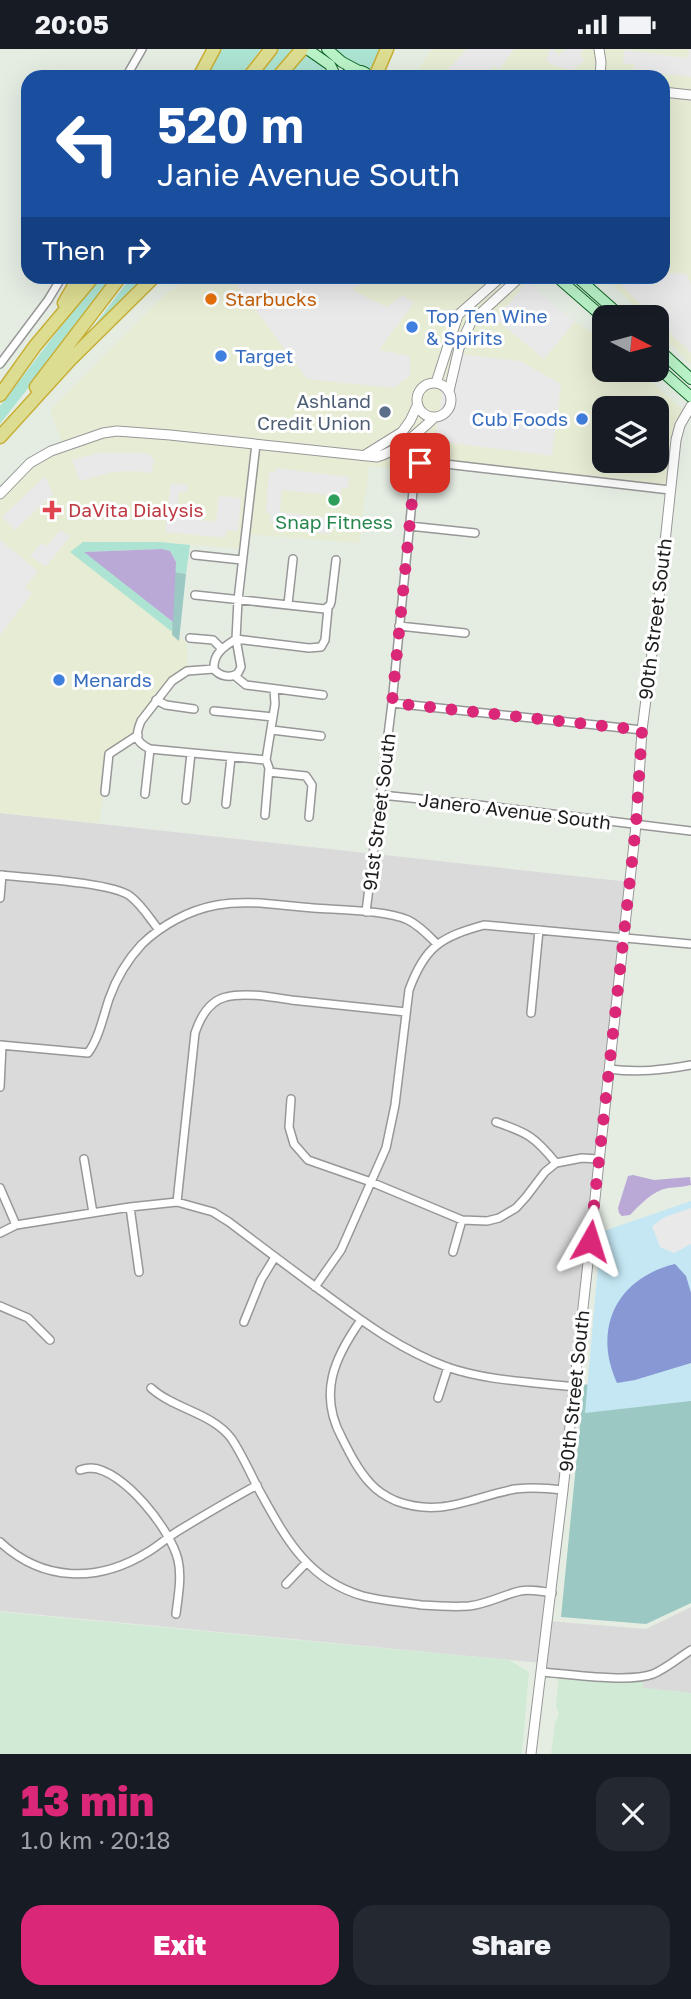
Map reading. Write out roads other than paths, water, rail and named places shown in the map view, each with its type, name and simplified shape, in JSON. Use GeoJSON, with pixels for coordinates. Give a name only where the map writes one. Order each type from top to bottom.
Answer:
{"type":"FeatureCollection","features":[{"type":"Feature","properties":{"kind":"highway"},"geometry":{"type":"LineString","coordinates":[[203,70],[214,49]]}},
{"type":"Feature","properties":{"kind":"highway"},"geometry":{"type":"LineString","coordinates":[[284,70],[304,49]]}},
{"type":"Feature","properties":{"kind":"highway"},"geometry":{"type":"LineString","coordinates":[[376,70],[387,49]]}},
{"type":"Feature","properties":{"kind":"highway"},"geometry":{"type":"LineString","coordinates":[[386,70],[393,49]]}},
{"type":"Feature","properties":{"kind":"highway"},"geometry":{"type":"LineString","coordinates":[[255,70],[269,52]]}},
{"type":"Feature","properties":{"kind":"highway"},"geometry":{"type":"LineString","coordinates":[[55,323],[59,310],[75,284]]}},
{"type":"Feature","properties":{"kind":"highway"},"geometry":{"type":"LineString","coordinates":[[0,395],[35,347],[87,284]]}},
{"type":"Feature","properties":{"kind":"highway"},"geometry":{"type":"LineString","coordinates":[[0,436],[115,284]]}},
{"type":"Feature","properties":{"kind":"highway"},"geometry":{"type":"LineString","coordinates":[[0,436],[70,360],[147,284]]}},
{"type":"Feature","properties":{"kind":"main road"},"geometry":{"type":"LineString","coordinates":[[304,49],[330,65],[332,70]]}},
{"type":"Feature","properties":{"kind":"main road"},"geometry":{"type":"LineString","coordinates":[[327,49],[357,70]]}},
{"type":"Feature","properties":{"kind":"main road"},"geometry":{"type":"LineString","coordinates":[[565,284],[592,308]]}},
{"type":"Feature","properties":{"kind":"main road"},"geometry":{"type":"LineString","coordinates":[[584,284],[608,305]]}},
{"type":"Feature","properties":{"kind":"main road"},"geometry":{"type":"LineString","coordinates":[[669,359],[691,379]]}},
{"type":"Feature","properties":{"kind":"main road"},"geometry":{"type":"LineString","coordinates":[[669,378],[691,397]]}},
{"type":"Feature","properties":{"kind":"street"},"geometry":{"type":"LineString","coordinates":[[130,70],[142,49]]}},
{"type":"Feature","properties":{"kind":"street"},"geometry":{"type":"LineString","coordinates":[[599,49],[600,70]]}},
{"type":"Feature","properties":{"kind":"street"},"geometry":{"type":"LineString","coordinates":[[670,93],[691,95]]}},
{"type":"Feature","properties":{"kind":"street"},"geometry":{"type":"LineString","coordinates":[[0,363],[58,284]]}},
{"type":"Feature","properties":{"kind":"street"},"geometry":{"type":"LineString","coordinates":[[436,383],[458,315],[493,284]]}},
{"type":"Feature","properties":{"kind":"street"},"geometry":{"type":"LineString","coordinates":[[449,391],[441,384],[430,383],[420,389],[417,406],[424,415],[435,417],[449,409],[449,391],[459,348],[471,322],[512,284]]}},
{"type":"Feature","properties":{"kind":"street"},"geometry":{"type":"LineString","coordinates":[[365,455],[402,432],[417,406]]}},
{"type":"Feature","properties":{"kind":"street","name":"90th Street South"},"geometry":{"type":"LineString","coordinates":[[531,1754],[552,1593],[636,825],[642,730],[670,490],[677,434],[683,417],[691,406]]}},
{"type":"Feature","properties":{"kind":"street"},"geometry":{"type":"LineString","coordinates":[[0,494],[30,463],[51,451],[103,433],[170,435],[377,457],[390,453],[435,417]]}},
{"type":"Feature","properties":{"kind":"street"},"geometry":{"type":"LineString","coordinates":[[235,676],[241,667],[236,639],[238,600],[256,444]]}},
{"type":"Feature","properties":{"kind":"street","name":"91st Street South"},"geometry":{"type":"LineString","coordinates":[[366,912],[392,703],[415,471],[420,463],[670,490]]}},
{"type":"Feature","properties":{"kind":"street"},"geometry":{"type":"LineString","coordinates":[[410,526],[475,533]]}},
{"type":"Feature","properties":{"kind":"street"},"geometry":{"type":"LineString","coordinates":[[195,555],[242,560]]}},
{"type":"Feature","properties":{"kind":"street"},"geometry":{"type":"LineString","coordinates":[[288,604],[293,559]]}},
{"type":"Feature","properties":{"kind":"street"},"geometry":{"type":"LineString","coordinates":[[214,669],[215,657],[236,639],[309,648],[321,647],[325,640],[336,560]]}},
{"type":"Feature","properties":{"kind":"street"},"geometry":{"type":"LineString","coordinates":[[195,596],[328,608]]}},
{"type":"Feature","properties":{"kind":"street"},"geometry":{"type":"LineString","coordinates":[[399,626],[465,633]]}},
{"type":"Feature","properties":{"kind":"street"},"geometry":{"type":"LineString","coordinates":[[190,638],[213,640],[222,649]]}},
{"type":"Feature","properties":{"kind":"street"},"geometry":{"type":"LineString","coordinates":[[266,760],[150,748],[140,744],[138,735],[141,721],[172,681],[187,671],[214,669],[230,677],[235,676],[246,685],[323,695]]}},
{"type":"Feature","properties":{"kind":"street"},"geometry":{"type":"LineString","coordinates":[[265,815],[269,772],[266,760],[272,730],[274,689]]}},
{"type":"Feature","properties":{"kind":"street"},"geometry":{"type":"LineString","coordinates":[[156,701],[194,709]]}},
{"type":"Feature","properties":{"kind":"street"},"geometry":{"type":"LineString","coordinates":[[392,703],[642,730]]}},
{"type":"Feature","properties":{"kind":"street"},"geometry":{"type":"LineString","coordinates":[[214,711],[273,717]]}},
{"type":"Feature","properties":{"kind":"street"},"geometry":{"type":"LineString","coordinates":[[272,730],[321,736]]}},
{"type":"Feature","properties":{"kind":"street"},"geometry":{"type":"LineString","coordinates":[[105,793],[109,754],[138,735]]}},
{"type":"Feature","properties":{"kind":"street"},"geometry":{"type":"LineString","coordinates":[[145,794],[150,748]]}},
{"type":"Feature","properties":{"kind":"street"},"geometry":{"type":"LineString","coordinates":[[186,800],[191,753]]}},
{"type":"Feature","properties":{"kind":"street"},"geometry":{"type":"LineString","coordinates":[[226,804],[230,757]]}},
{"type":"Feature","properties":{"kind":"street"},"geometry":{"type":"LineString","coordinates":[[269,772],[306,776],[312,785],[309,817]]}},
{"type":"Feature","properties":{"kind":"street","name":"Janero Avenue South"},"geometry":{"type":"LineString","coordinates":[[381,795],[691,831]]}},
{"type":"Feature","properties":{"kind":"street"},"geometry":{"type":"LineString","coordinates":[[0,898],[1,875],[99,886],[125,893],[141,906],[159,930]]}},
{"type":"Feature","properties":{"kind":"street"},"geometry":{"type":"LineString","coordinates":[[0,1087],[1,1045],[88,1053],[95,1042],[117,979],[142,945],[180,917],[214,905],[252,902],[366,912],[406,919],[419,926],[437,944]]}},
{"type":"Feature","properties":{"kind":"street"},"geometry":{"type":"LineString","coordinates":[[316,1287],[341,1250],[386,1148],[395,1105],[405,1012],[410,990],[415,973],[437,944],[459,932],[484,925],[691,944]]}},
{"type":"Feature","properties":{"kind":"street"},"geometry":{"type":"LineString","coordinates":[[531,1013],[539,930]]}},
{"type":"Feature","properties":{"kind":"street"},"geometry":{"type":"LineString","coordinates":[[177,1202],[195,1033],[208,1009],[229,996],[264,996],[405,1012]]}},
{"type":"Feature","properties":{"kind":"street"},"geometry":{"type":"LineString","coordinates":[[609,1069],[653,1072],[691,1065]]}},
{"type":"Feature","properties":{"kind":"street"},"geometry":{"type":"LineString","coordinates":[[291,1099],[289,1127],[294,1143],[303,1156],[462,1220],[487,1221],[507,1214],[556,1163],[582,1158],[598,1159]]}},
{"type":"Feature","properties":{"kind":"street"},"geometry":{"type":"LineString","coordinates":[[496,1122],[525,1132],[541,1144],[556,1163]]}},
{"type":"Feature","properties":{"kind":"street"},"geometry":{"type":"LineString","coordinates":[[84,1159],[93,1213]]}},
{"type":"Feature","properties":{"kind":"street"},"geometry":{"type":"LineString","coordinates":[[0,1188],[16,1225]]}},
{"type":"Feature","properties":{"kind":"street"},"geometry":{"type":"LineString","coordinates":[[0,1233],[16,1225],[177,1202],[213,1212],[229,1222],[391,1341],[448,1367],[486,1376],[574,1387]]}},
{"type":"Feature","properties":{"kind":"street"},"geometry":{"type":"LineString","coordinates":[[130,1207],[139,1272]]}},
{"type":"Feature","properties":{"kind":"street"},"geometry":{"type":"LineString","coordinates":[[453,1252],[462,1220]]}},
{"type":"Feature","properties":{"kind":"street"},"geometry":{"type":"LineString","coordinates":[[244,1322],[261,1280],[275,1257]]}},
{"type":"Feature","properties":{"kind":"street"},"geometry":{"type":"LineString","coordinates":[[0,1306],[28,1318],[50,1340]]}},
{"type":"Feature","properties":{"kind":"street"},"geometry":{"type":"LineString","coordinates":[[361,1320],[339,1356],[330,1388],[330,1405],[338,1432],[357,1466],[381,1493],[409,1506],[432,1509],[447,1508],[513,1490],[540,1487],[563,1490]]}},
{"type":"Feature","properties":{"kind":"street"},"geometry":{"type":"LineString","coordinates":[[438,1398],[448,1367]]}},
{"type":"Feature","properties":{"kind":"street"},"geometry":{"type":"LineString","coordinates":[[151,1388],[160,1396],[216,1425],[230,1437],[281,1530],[306,1563],[331,1582],[362,1596],[425,1605],[470,1606],[520,1591],[552,1593]]}},
{"type":"Feature","properties":{"kind":"street"},"geometry":{"type":"LineString","coordinates":[[80,1470],[91,1468],[101,1471],[132,1490],[147,1505],[175,1550],[179,1569],[176,1614]]}},
{"type":"Feature","properties":{"kind":"street"},"geometry":{"type":"LineString","coordinates":[[0,1542],[20,1559],[35,1566],[78,1575],[96,1573],[147,1553],[168,1537],[257,1485]]}},
{"type":"Feature","properties":{"kind":"street"},"geometry":{"type":"LineString","coordinates":[[286,1584],[306,1563]]}},
{"type":"Feature","properties":{"kind":"street"},"geometry":{"type":"LineString","coordinates":[[542,1672],[643,1677],[691,1650]]}},
{"type":"Feature","properties":{"kind":"place","name":"Starbucks"},"geometry":{"type":"Point","coordinates":[211,299]}},
{"type":"Feature","properties":{"kind":"place","name":"Top Ten Wine & Spirits"},"geometry":{"type":"Point","coordinates":[412,327]}},
{"type":"Feature","properties":{"kind":"place","name":"Target"},"geometry":{"type":"Point","coordinates":[221,356]}},
{"type":"Feature","properties":{"kind":"place","name":"Ashland Credit Union"},"geometry":{"type":"Point","coordinates":[385,412]}},
{"type":"Feature","properties":{"kind":"place","name":"Cub Foods"},"geometry":{"type":"Point","coordinates":[582,419]}},
{"type":"Feature","properties":{"kind":"place","name":"Snap Fitness"},"geometry":{"type":"Point","coordinates":[334,500]}},
{"type":"Feature","properties":{"kind":"place","name":"DaVita Dialysis"},"geometry":{"type":"Point","coordinates":[52,510]}},
{"type":"Feature","properties":{"kind":"place","name":"Menards"},"geometry":{"type":"Point","coordinates":[59,680]}}]}
